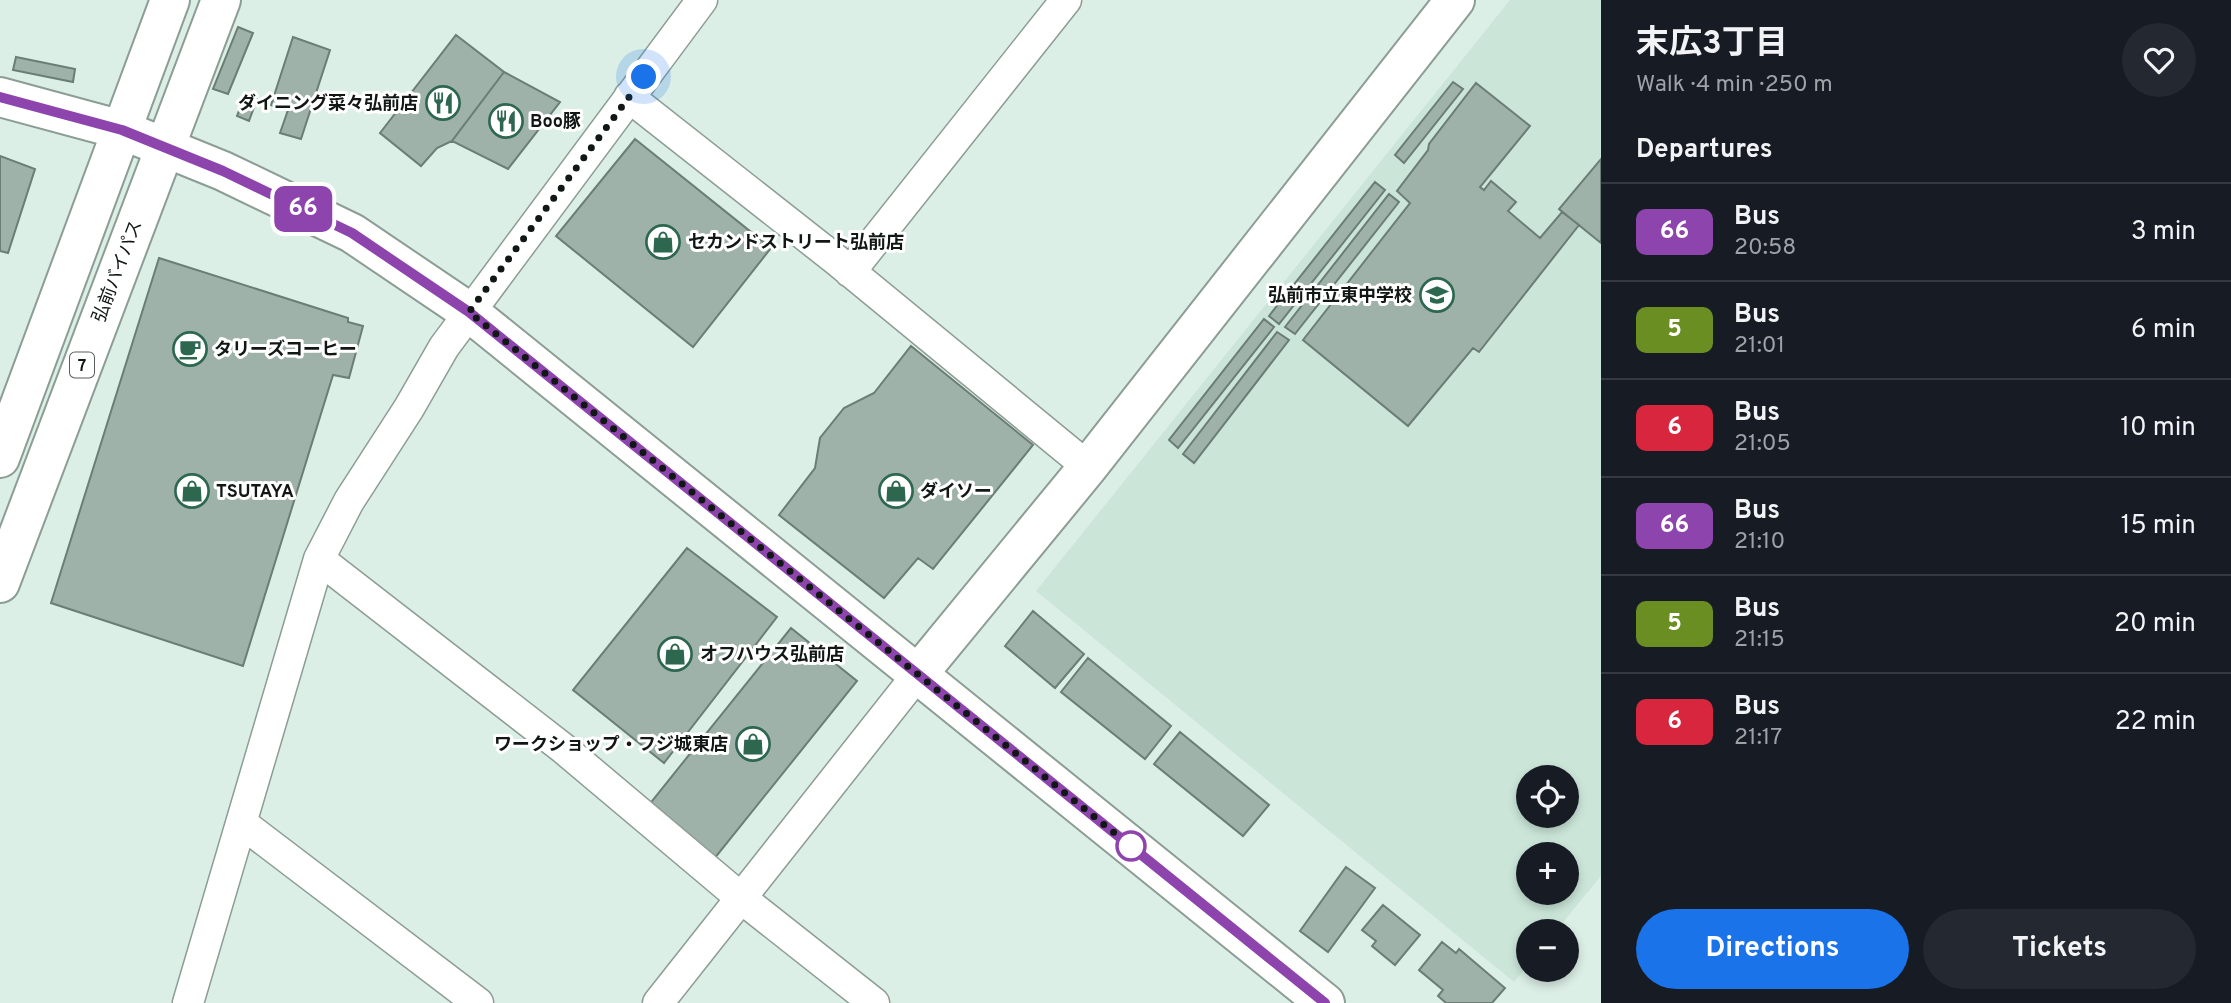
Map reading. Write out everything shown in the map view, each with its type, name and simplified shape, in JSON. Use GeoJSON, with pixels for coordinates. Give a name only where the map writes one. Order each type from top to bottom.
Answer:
{"type":"FeatureCollection","features":[{"type":"Feature","properties":{"kind":"main road"},"geometry":{"type":"LineString","coordinates":[[0,458],[170,0]]}},
{"type":"Feature","properties":{"kind":"main road","name":"弘前バイパス"},"geometry":{"type":"LineString","coordinates":[[0,583],[221,0]]}},
{"type":"Feature","properties":{"kind":"main road"},"geometry":{"type":"LineString","coordinates":[[918,674],[1088,467],[1455,0]]}},
{"type":"Feature","properties":{"kind":"main road"},"geometry":{"type":"LineString","coordinates":[[0,97],[122,130],[223,171],[352,233],[469,312],[1325,1003]]}},
{"type":"Feature","properties":{"kind":"main road","name":"7"},"geometry":{"type":"LineString","coordinates":[[0,594],[20,527]]}},
{"type":"Feature","properties":{"kind":"street"},"geometry":{"type":"LineString","coordinates":[[188,1003],[319,559],[349,502],[444,347],[702,0]]}},
{"type":"Feature","properties":{"kind":"street"},"geometry":{"type":"LineString","coordinates":[[849,271],[1066,0]]}},
{"type":"Feature","properties":{"kind":"street"},"geometry":{"type":"LineString","coordinates":[[629,97],[849,271],[1088,467]]}},
{"type":"Feature","properties":{"kind":"street"},"geometry":{"type":"LineString","coordinates":[[319,559],[564,749],[741,898],[874,1003]]}},
{"type":"Feature","properties":{"kind":"street"},"geometry":{"type":"LineString","coordinates":[[658,1003],[918,674]]}},
{"type":"Feature","properties":{"kind":"street"},"geometry":{"type":"LineString","coordinates":[[243,824],[478,1003]]}},
{"type":"Feature","properties":{"kind":"shaded area","name":"弘前市立東中学校"},"geometry":{"type":"Polygon","coordinates":[[[1510,0],[1601,0],[1601,876],[1579,903],[1579,842],[1516,842],[1516,905],[1577,905],[1566,919],[1516,919],[1514,982],[1036,591],[1510,0]]]}},
{"type":"Feature","properties":{"kind":"building"},"geometry":{"type":"Polygon","coordinates":[[[238,27],[253,33],[228,94],[213,89],[238,27]]]}},
{"type":"Feature","properties":{"kind":"building","name":"ダイニング菜々弘前店"},"geometry":{"type":"Polygon","coordinates":[[[456,35],[504,72],[452,141],[437,148],[421,166],[380,133],[456,35]]]}},
{"type":"Feature","properties":{"kind":"building"},"geometry":{"type":"Polygon","coordinates":[[[293,37],[330,50],[301,139],[280,133],[288,110],[271,105],[293,37]]]}},
{"type":"Feature","properties":{"kind":"building"},"geometry":{"type":"Polygon","coordinates":[[[16,57],[75,69],[73,82],[13,70],[16,57]]]}},
{"type":"Feature","properties":{"kind":"building","name":"Boo豚"},"geometry":{"type":"Polygon","coordinates":[[[504,72],[560,102],[508,169],[452,141],[504,72]]]}},
{"type":"Feature","properties":{"kind":"building"},"geometry":{"type":"Polygon","coordinates":[[[1453,82],[1463,89],[1404,163],[1395,155],[1453,82]]]}},
{"type":"Feature","properties":{"kind":"building"},"geometry":{"type":"Polygon","coordinates":[[[1476,83],[1530,126],[1480,187],[1484,190],[1491,181],[1516,202],[1508,211],[1540,238],[1562,212],[1579,225],[1479,352],[1473,348],[1408,426],[1303,340],[1410,203],[1397,191],[1476,83]]]}},
{"type":"Feature","properties":{"kind":"building"},"geometry":{"type":"Polygon","coordinates":[[[245,95],[257,99],[249,121],[237,116],[245,95]]]}},
{"type":"Feature","properties":{"kind":"building","name":"セカンドストリート弘前店"},"geometry":{"type":"Polygon","coordinates":[[[635,139],[771,248],[693,347],[556,236],[635,139]]]}},
{"type":"Feature","properties":{"kind":"building"},"geometry":{"type":"Polygon","coordinates":[[[0,156],[35,169],[8,253],[0,251],[0,156]]]}},
{"type":"Feature","properties":{"kind":"building"},"geometry":{"type":"Polygon","coordinates":[[[1601,159],[1601,243],[1559,209],[1601,159]]]}},
{"type":"Feature","properties":{"kind":"building"},"geometry":{"type":"Polygon","coordinates":[[[1375,182],[1385,190],[1279,324],[1269,316],[1375,182]]]}},
{"type":"Feature","properties":{"kind":"building"},"geometry":{"type":"Polygon","coordinates":[[[1389,194],[1399,202],[1295,334],[1285,327],[1389,194]]]}},
{"type":"Feature","properties":{"kind":"building","name":"TSUTAYA"},"geometry":{"type":"Polygon","coordinates":[[[159,258],[348,318],[348,322],[363,326],[349,378],[333,375],[243,666],[51,603],[159,258]]]}},
{"type":"Feature","properties":{"kind":"building"},"geometry":{"type":"Polygon","coordinates":[[[1264,319],[1274,327],[1178,448],[1169,440],[1264,319]]]}},
{"type":"Feature","properties":{"kind":"building"},"geometry":{"type":"Polygon","coordinates":[[[1277,332],[1289,340],[1194,463],[1183,454],[1277,332]]]}},
{"type":"Feature","properties":{"kind":"building","name":"ダイソー"},"geometry":{"type":"Polygon","coordinates":[[[911,346],[1033,445],[933,569],[918,558],[884,598],[779,515],[815,468],[820,438],[844,408],[874,393],[911,346]]]}},
{"type":"Feature","properties":{"kind":"building","name":"オフハウス弘前店"},"geometry":{"type":"Polygon","coordinates":[[[687,548],[777,617],[664,763],[573,690],[687,548]]]}},
{"type":"Feature","properties":{"kind":"building"},"geometry":{"type":"Polygon","coordinates":[[[1033,611],[1084,654],[1055,688],[1005,646],[1033,611]]]}},
{"type":"Feature","properties":{"kind":"building","name":"ワークショップ・フジ城東店"},"geometry":{"type":"Polygon","coordinates":[[[791,628],[857,681],[714,859],[648,806],[791,628]]]}},
{"type":"Feature","properties":{"kind":"building"},"geometry":{"type":"Polygon","coordinates":[[[1088,658],[1171,726],[1145,759],[1061,692],[1088,658]]]}},
{"type":"Feature","properties":{"kind":"building"},"geometry":{"type":"Polygon","coordinates":[[[1180,732],[1269,805],[1243,836],[1154,764],[1180,732]]]}},
{"type":"Feature","properties":{"kind":"building"},"geometry":{"type":"Polygon","coordinates":[[[1346,867],[1375,888],[1328,952],[1300,931],[1346,867]]]}},
{"type":"Feature","properties":{"kind":"building"},"geometry":{"type":"Polygon","coordinates":[[[1383,905],[1420,935],[1395,965],[1372,946],[1376,941],[1362,930],[1383,905]]]}},
{"type":"Feature","properties":{"kind":"building"},"geometry":{"type":"Polygon","coordinates":[[[1442,942],[1456,953],[1459,949],[1505,988],[1492,1003],[1446,1003],[1438,996],[1443,990],[1419,970],[1442,942]]]}},
{"type":"Feature","properties":{"kind":"bus line","name":"66"},"geometry":{"type":"LineString","coordinates":[[0,97],[122,130],[223,171],[352,233],[469,312],[1325,1003]]}},
{"type":"Feature","properties":{"kind":"place","name":"ダイニング菜々弘前店"},"geometry":{"type":"Point","coordinates":[443,103]}},
{"type":"Feature","properties":{"kind":"place","name":"Boo豚"},"geometry":{"type":"Point","coordinates":[506,121]}},
{"type":"Feature","properties":{"kind":"place","name":"セカンドストリート弘前店"},"geometry":{"type":"Point","coordinates":[663,242]}},
{"type":"Feature","properties":{"kind":"place","name":"弘前市立東中学校"},"geometry":{"type":"Point","coordinates":[1437,295]}},
{"type":"Feature","properties":{"kind":"place","name":"タリーズコーヒー"},"geometry":{"type":"Point","coordinates":[190,349]}},
{"type":"Feature","properties":{"kind":"place","name":"TSUTAYA"},"geometry":{"type":"Point","coordinates":[192,491]}},
{"type":"Feature","properties":{"kind":"place","name":"ダイソー"},"geometry":{"type":"Point","coordinates":[896,491]}},
{"type":"Feature","properties":{"kind":"place","name":"オフハウス弘前店"},"geometry":{"type":"Point","coordinates":[675,654]}},
{"type":"Feature","properties":{"kind":"place","name":"ワークショップ・フジ城東店"},"geometry":{"type":"Point","coordinates":[753,744]}},
{"type":"Feature","properties":{"kind":"route"},"geometry":{"type":"LineString","coordinates":[[644,77],[469,312],[1133,848],[1131,846]]}}]}
